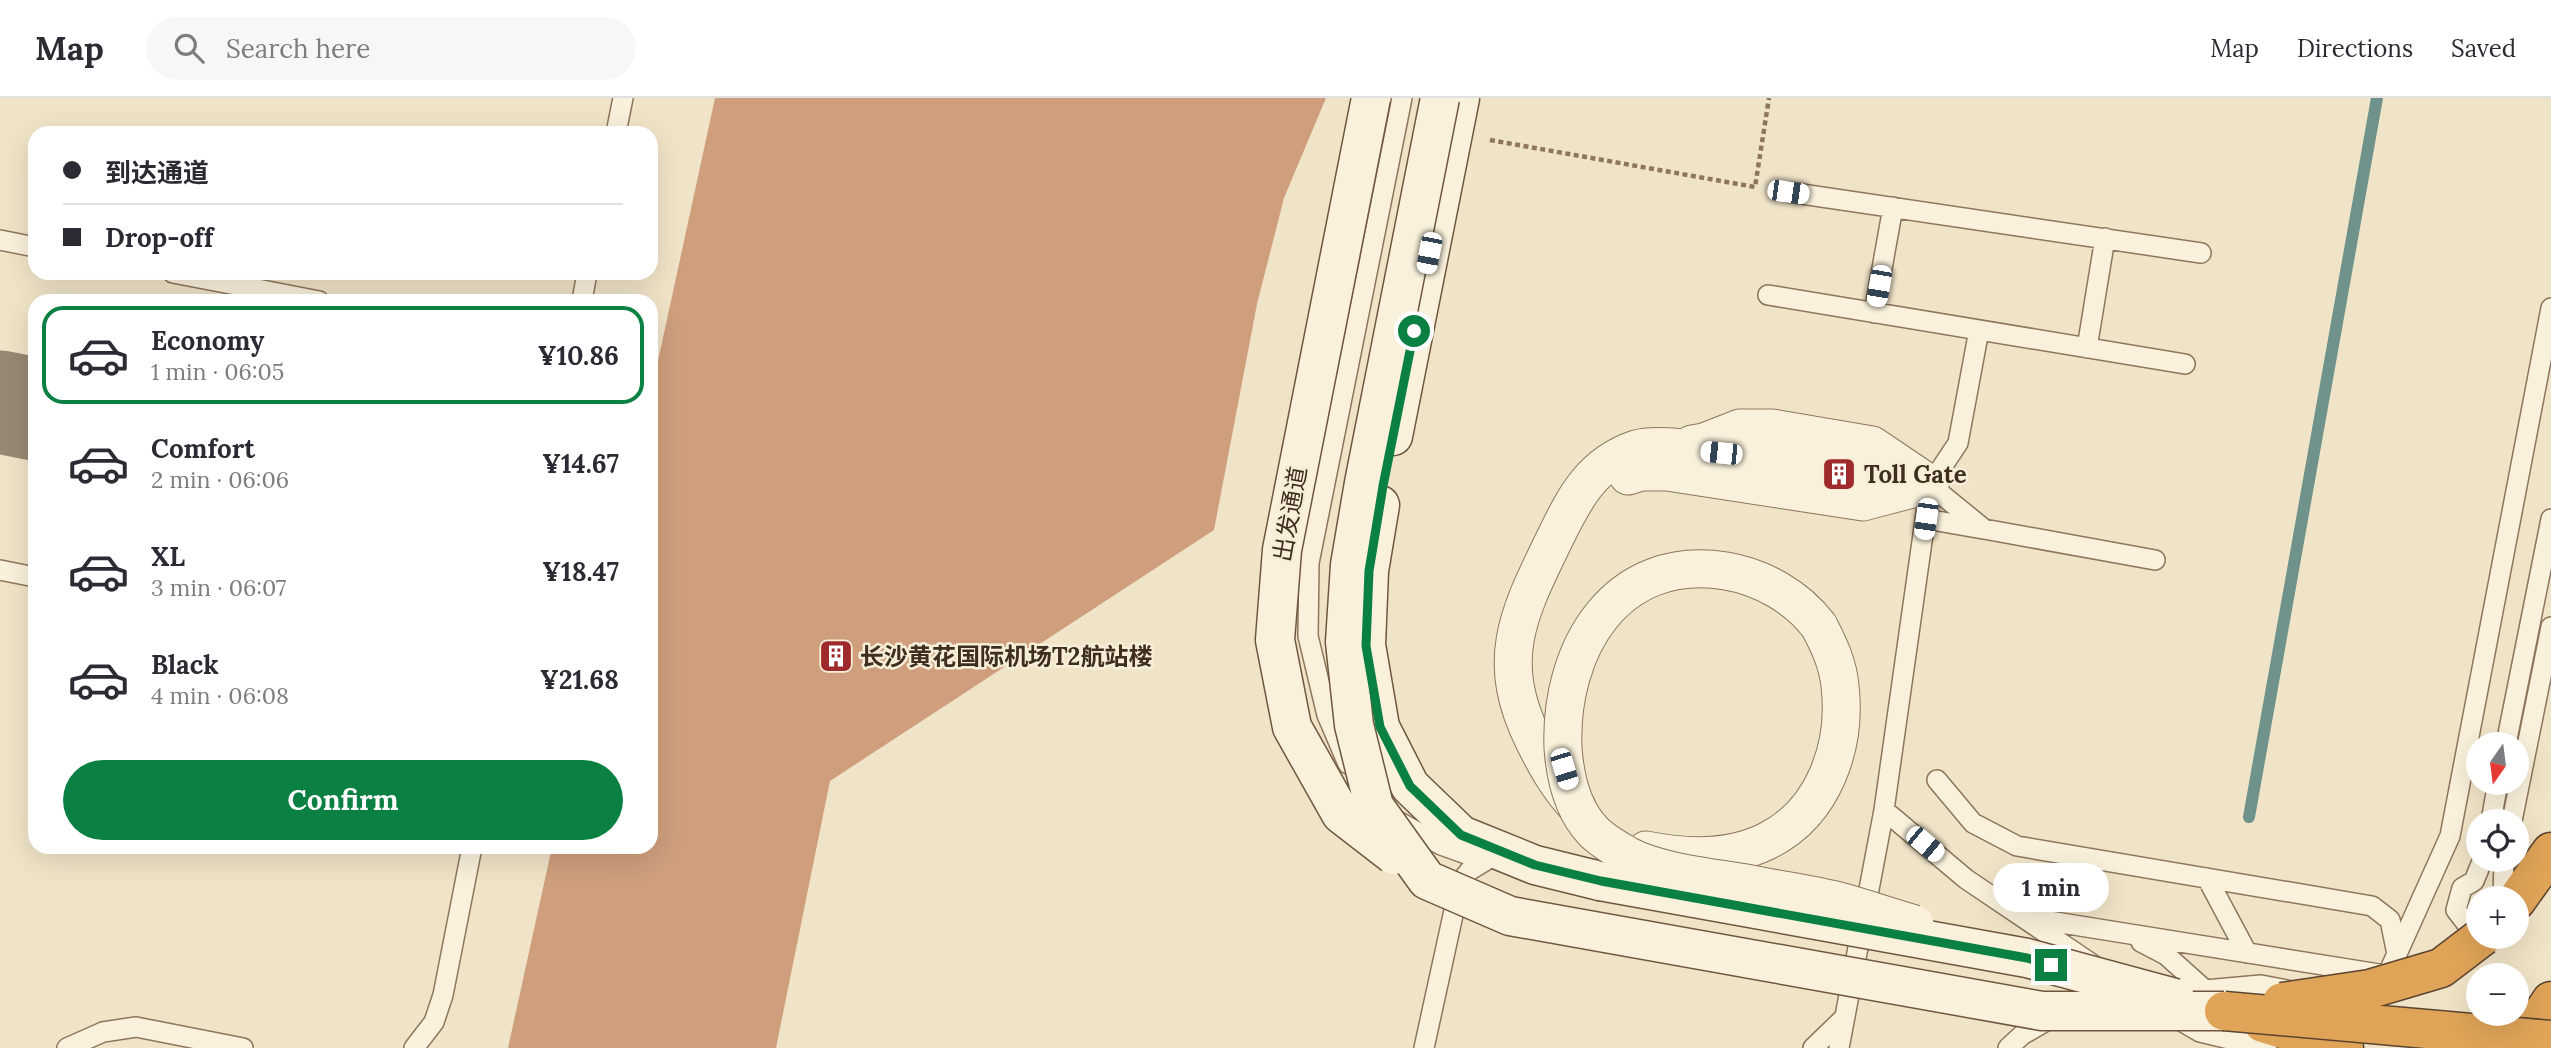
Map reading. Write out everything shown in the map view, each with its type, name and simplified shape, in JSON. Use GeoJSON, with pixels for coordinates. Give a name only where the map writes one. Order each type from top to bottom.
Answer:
{"type":"FeatureCollection","features":[{"type":"Feature","properties":{"kind":"highway"},"geometry":{"type":"LineString","coordinates":[[2527,886],[2551,852]]}},
{"type":"Feature","properties":{"kind":"highway"},"geometry":{"type":"LineString","coordinates":[[2215,1000],[2370,989],[2441,968],[2466,949]]}},
{"type":"Feature","properties":{"kind":"highway"},"geometry":{"type":"LineString","coordinates":[[2215,1000],[2522,1040],[2551,1040]]}},
{"type":"Feature","properties":{"kind":"highway"},"geometry":{"type":"LineString","coordinates":[[2215,1000],[2359,1044]]}},
{"type":"Feature","properties":{"kind":"highway"},"geometry":{"type":"LineString","coordinates":[[2215,1000],[2294,1048]]}},
{"type":"Feature","properties":{"kind":"highway"},"geometry":{"type":"LineString","coordinates":[[2520,1048],[2551,1001]]}},
{"type":"Feature","properties":{"kind":"street","name":"出发通道"},"geometry":{"type":"LineString","coordinates":[[1371,98],[1282,550],[1275,640],[1292,727],[1341,814],[1427,880],[1510,916],[2042,1011],[2215,1000]]}},
{"type":"Feature","properties":{"kind":"street"},"geometry":{"type":"LineString","coordinates":[[1427,880],[1374,806],[1354,725],[1345,642],[1350,565],[1364,483],[1440,98]]}},
{"type":"Feature","properties":{"kind":"street"},"geometry":{"type":"LineString","coordinates":[[1460,98],[1383,486],[1369,571],[1366,646],[1380,727],[1410,786],[1461,835],[1535,865],[1601,881],[2027,958],[2215,1000]]}},
{"type":"Feature","properties":{"kind":"street"},"geometry":{"type":"LineString","coordinates":[[1928,502],[1772,458],[1671,447],[1638,448],[1606,463],[1581,488],[1563,520],[1524,602],[1516,630],[1512,661],[1515,692],[1525,722],[1545,763],[1568,797],[1586,817],[1612,836],[1643,849],[1677,856],[1735,852],[1768,841],[1812,804],[1828,778],[1841,716],[1836,665],[1819,626],[1805,608],[1777,590],[1747,575],[1709,568],[1672,571],[1641,582],[1612,603],[1587,632],[1564,700],[1564,769],[1575,803],[1593,831],[1628,856],[1662,867],[1838,901],[2027,958]]}},
{"type":"Feature","properties":{"kind":"street"},"geometry":{"type":"LineString","coordinates":[[1563,520],[1595,492],[1619,479],[1641,472],[1667,472],[1863,502],[1928,502]]}},
{"type":"Feature","properties":{"kind":"lane"},"geometry":{"type":"LineString","coordinates":[[617,126],[623,98]]}},
{"type":"Feature","properties":{"kind":"lane"},"geometry":{"type":"LineString","coordinates":[[1402,98],[1309,563],[1308,636],[1327,715],[1360,791],[1404,826],[1441,845],[1485,861],[1535,865]]}},
{"type":"Feature","properties":{"kind":"lane"},"geometry":{"type":"LineString","coordinates":[[1788,192],[2202,253]]}},
{"type":"Feature","properties":{"kind":"lane"},"geometry":{"type":"LineString","coordinates":[[1874,313],[1893,207]]}},
{"type":"Feature","properties":{"kind":"lane"},"geometry":{"type":"LineString","coordinates":[[2087,348],[2105,238]]}},
{"type":"Feature","properties":{"kind":"lane"},"geometry":{"type":"LineString","coordinates":[[0,240],[28,246]]}},
{"type":"Feature","properties":{"kind":"lane"},"geometry":{"type":"LineString","coordinates":[[197,280],[246,294]]}},
{"type":"Feature","properties":{"kind":"lane"},"geometry":{"type":"LineString","coordinates":[[1769,295],[2185,364]]}},
{"type":"Feature","properties":{"kind":"lane"},"geometry":{"type":"LineString","coordinates":[[2359,1044],[2380,1009],[2387,976],[2450,836],[2551,308]]}},
{"type":"Feature","properties":{"kind":"lane"},"geometry":{"type":"LineString","coordinates":[[1839,1048],[1884,810],[1928,502],[1958,443],[1979,330]]}},
{"type":"Feature","properties":{"kind":"lane"},"geometry":{"type":"LineString","coordinates":[[1928,502],[1984,529],[2155,560]]}},
{"type":"Feature","properties":{"kind":"lane"},"geometry":{"type":"LineString","coordinates":[[1928,502],[1984,529]]}},
{"type":"Feature","properties":{"kind":"lane"},"geometry":{"type":"LineString","coordinates":[[2508,732],[2551,519]]}},
{"type":"Feature","properties":{"kind":"lane"},"geometry":{"type":"LineString","coordinates":[[0,570],[28,576]]}},
{"type":"Feature","properties":{"kind":"lane"},"geometry":{"type":"LineString","coordinates":[[2514,809],[2551,627]]}},
{"type":"Feature","properties":{"kind":"lane"},"geometry":{"type":"LineString","coordinates":[[1937,780],[1973,823],[2017,846],[2372,906],[2390,920],[2397,954]]}},
{"type":"Feature","properties":{"kind":"lane"},"geometry":{"type":"LineString","coordinates":[[1884,810],[1966,879],[2133,992],[2200,1032],[2267,1048]]}},
{"type":"Feature","properties":{"kind":"lane"},"geometry":{"type":"LineString","coordinates":[[414,1048],[435,1022],[443,995],[471,854]]}},
{"type":"Feature","properties":{"kind":"lane"},"geometry":{"type":"LineString","coordinates":[[1424,1048],[1460,883],[1470,870],[1485,861]]}},
{"type":"Feature","properties":{"kind":"lane"},"geometry":{"type":"LineString","coordinates":[[2466,923],[2456,910],[2462,888],[2474,881],[2478,872]]}},
{"type":"Feature","properties":{"kind":"lane"},"geometry":{"type":"LineString","coordinates":[[2207,878],[2247,953]]}},
{"type":"Feature","properties":{"kind":"lane"},"geometry":{"type":"LineString","coordinates":[[2014,912],[2049,921],[2387,976]]}},
{"type":"Feature","properties":{"kind":"lane"},"geometry":{"type":"LineString","coordinates":[[2125,933],[2166,954],[2215,1000]]}},
{"type":"Feature","properties":{"kind":"lane"},"geometry":{"type":"LineString","coordinates":[[2008,1048],[2022,1035],[2075,1003],[2133,992],[2215,1000],[2261,985],[2380,1009]]}},
{"type":"Feature","properties":{"kind":"lane"},"geometry":{"type":"LineString","coordinates":[[1813,1048],[1844,1018]]}},
{"type":"Feature","properties":{"kind":"lane"},"geometry":{"type":"LineString","coordinates":[[67,1048],[103,1032],[136,1027],[243,1048]]}},
{"type":"Feature","properties":{"kind":"path"},"geometry":{"type":"LineString","coordinates":[[1483,139],[1755,187],[1769,98]]}},
{"type":"Feature","properties":{"kind":"building","name":"长沙黄花国际机场T2航站楼"},"geometry":{"type":"Polygon","coordinates":[[[715,98],[1326,98],[1284,198],[1257,304],[1214,530],[830,781],[776,1048],[508,1048],[550,854],[658,854],[658,361],[715,98]]]}},
{"type":"Feature","properties":{"kind":"waterway"},"geometry":{"type":"LineString","coordinates":[[2249,817],[2377,98]]}},
{"type":"Feature","properties":{"kind":"taxiway"},"geometry":{"type":"LineString","coordinates":[[0,402],[28,408]]}},
{"type":"Feature","properties":{"kind":"place","name":"Toll Gate"},"geometry":{"type":"Point","coordinates":[1839,474]}},
{"type":"Feature","properties":{"kind":"place","name":"长沙黄花国际机场T2航站楼"},"geometry":{"type":"Point","coordinates":[836,656]}},
{"type":"Feature","properties":{"kind":"route"},"geometry":{"type":"LineString","coordinates":[[1414,331],[1369,571],[1366,646],[1380,727],[1410,786],[1461,835],[1535,865],[1601,881],[2027,958],[2051,965]]}}]}
